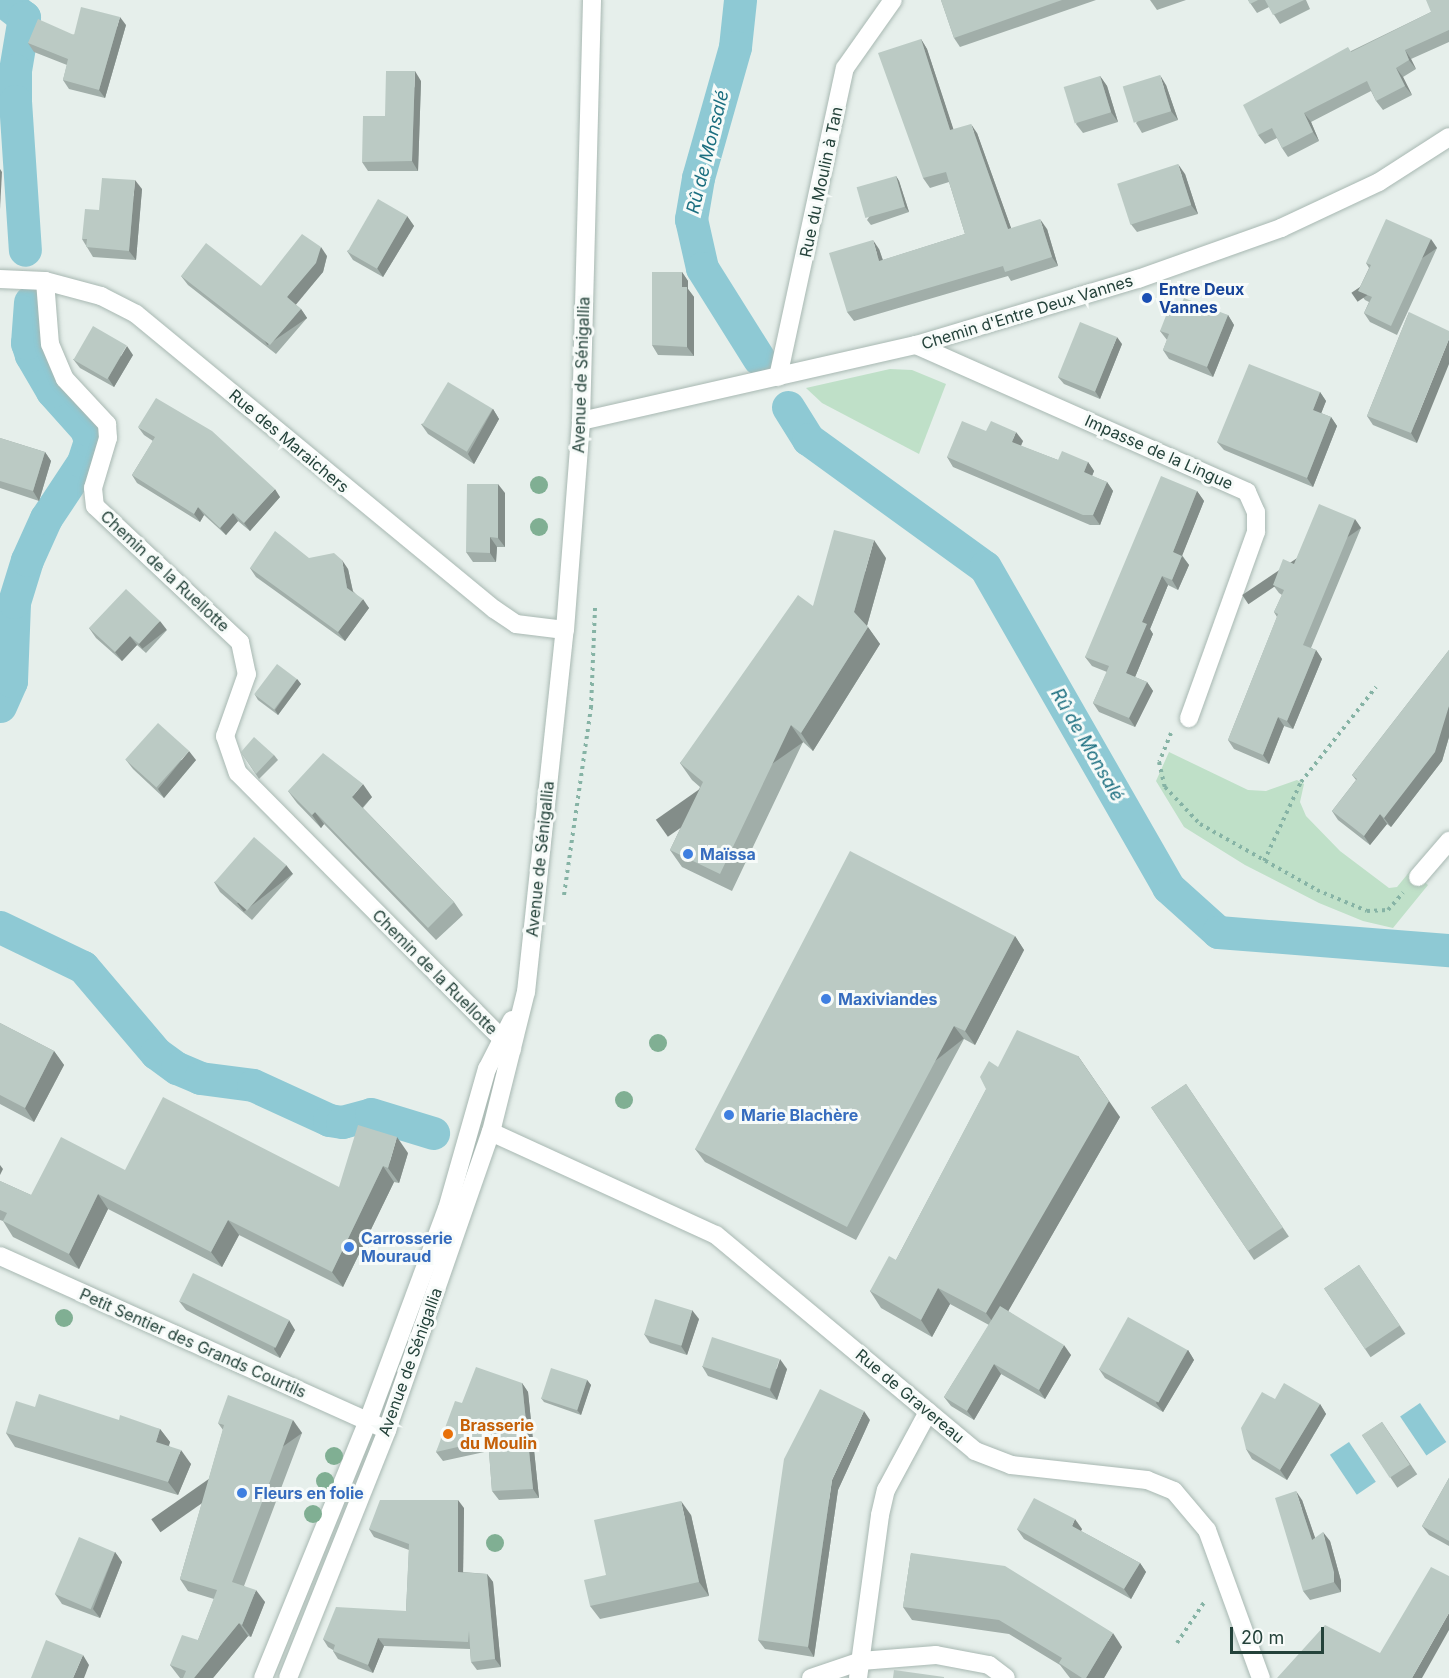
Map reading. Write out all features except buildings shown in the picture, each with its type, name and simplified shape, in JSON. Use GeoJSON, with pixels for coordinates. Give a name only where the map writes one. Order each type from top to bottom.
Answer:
{"type":"FeatureCollection","features":[{"type":"Feature","properties":{"kind":"street","name":"Avenue de Sénigallia"},"geometry":{"type":"LineString","coordinates":[[288,1678],[387,1430],[492,1132],[507,1044],[526,992],[565,630],[581,421],[592,0]]}},
{"type":"Feature","properties":{"kind":"street","name":"Rue du Moulin à Tan"},"geometry":{"type":"LineString","coordinates":[[778,377],[845,69],[893,0]]}},
{"type":"Feature","properties":{"kind":"street","name":"Chemin d'Entre Deux Vannes"},"geometry":{"type":"LineString","coordinates":[[581,421],[916,345],[1249,242],[1379,182],[1449,137]]}},
{"type":"Feature","properties":{"kind":"street","name":"Rue des Maraichers"},"geometry":{"type":"LineString","coordinates":[[0,279],[45,281],[101,296],[136,314],[494,609],[516,624],[565,630]]}},
{"type":"Feature","properties":{"kind":"street","name":"Chemin de la Ruellotte"},"geometry":{"type":"LineString","coordinates":[[45,281],[50,344],[65,379],[107,424],[108,438],[93,488],[95,506],[240,642],[248,674],[225,736],[238,773],[507,1044]]}},
{"type":"Feature","properties":{"kind":"street","name":"Impasse de la Lingue"},"geometry":{"type":"LineString","coordinates":[[916,345],[1247,492],[1256,512],[1256,532],[1189,718]]}},
{"type":"Feature","properties":{"kind":"street"},"geometry":{"type":"LineString","coordinates":[[1418,877],[1449,841]]}},
{"type":"Feature","properties":{"kind":"street"},"geometry":{"type":"LineString","coordinates":[[262,1678],[368,1421],[447,1209],[487,1069],[507,1044]]}},
{"type":"Feature","properties":{"kind":"street","name":"Rue de Gravereau"},"geometry":{"type":"LineString","coordinates":[[492,1132],[716,1235],[975,1451],[993,1460],[1011,1465],[1147,1479],[1174,1491],[1207,1530],[1261,1678]]}},
{"type":"Feature","properties":{"kind":"street","name":"Petit Sentier des Grands Courtils"},"geometry":{"type":"LineString","coordinates":[[0,1256],[387,1430]]}},
{"type":"Feature","properties":{"kind":"street"},"geometry":{"type":"LineString","coordinates":[[860,1670],[879,1515],[886,1490],[928,1412]]}},
{"type":"Feature","properties":{"kind":"street"},"geometry":{"type":"LineString","coordinates":[[811,1678],[936,1655],[989,1665],[1006,1678]]}},
{"type":"Feature","properties":{"kind":"path"},"geometry":{"type":"LineString","coordinates":[[1264,861],[1301,782],[1376,687]]}},
{"type":"Feature","properties":{"kind":"path"},"geometry":{"type":"LineString","coordinates":[[1189,718],[1174,724],[1159,762],[1165,787],[1200,824],[1264,861],[1367,911],[1389,910],[1418,877]]}},
{"type":"Feature","properties":{"kind":"path"},"geometry":{"type":"LineString","coordinates":[[1177,1643],[1223,1575]]}},
{"type":"Feature","properties":{"kind":"green space"},"geometry":{"type":"Polygon","coordinates":[[[890,369],[912,370],[946,384],[919,454],[822,403],[806,388],[890,369]]]}},
{"type":"Feature","properties":{"kind":"green space"},"geometry":{"type":"Polygon","coordinates":[[[1169,752],[1248,790],[1266,791],[1297,780],[1304,784],[1300,802],[1306,816],[1340,851],[1389,888],[1397,887],[1411,870],[1428,885],[1393,928],[1363,921],[1319,903],[1245,865],[1184,827],[1156,781],[1169,752]]]}},
{"type":"Feature","properties":{"kind":"water"},"geometry":{"type":"Polygon","coordinates":[[[1420,1403],[1446,1442],[1426,1455],[1400,1416],[1420,1403]]]}},
{"type":"Feature","properties":{"kind":"water"},"geometry":{"type":"Polygon","coordinates":[[[1349,1442],[1376,1482],[1357,1495],[1330,1455],[1349,1442]]]}},
{"type":"Feature","properties":{"kind":"waterway"},"geometry":{"type":"LineString","coordinates":[[2,0],[24,17],[15,70],[15,101],[25,250]]}},
{"type":"Feature","properties":{"kind":"waterway","name":"Rû de Monsalé"},"geometry":{"type":"LineString","coordinates":[[740,0],[735,47],[698,178],[691,219],[702,268],[759,359]]}},
{"type":"Feature","properties":{"kind":"waterway"},"geometry":{"type":"LineString","coordinates":[[0,706],[11,681],[14,602],[27,560],[46,518],[83,462],[90,441],[86,429],[52,391],[31,355],[27,343],[30,302]]}},
{"type":"Feature","properties":{"kind":"waterway","name":"Rû de Monsalé"},"geometry":{"type":"LineString","coordinates":[[788,407],[808,439],[985,567],[1168,887],[1218,932],[1449,950]]}},
{"type":"Feature","properties":{"kind":"waterway"},"geometry":{"type":"LineString","coordinates":[[0,927],[83,967],[156,1053],[177,1068],[200,1078],[253,1085],[329,1120],[342,1122],[371,1114],[433,1133]]}},
{"type":"Feature","properties":{"kind":"place","name":"Entre Deux Vannes"},"geometry":{"type":"Point","coordinates":[1147,298]}},
{"type":"Feature","properties":{"kind":"place","name":"Maïssa"},"geometry":{"type":"Point","coordinates":[688,854]}},
{"type":"Feature","properties":{"kind":"place","name":"Maxiviandes"},"geometry":{"type":"Point","coordinates":[826,999]}},
{"type":"Feature","properties":{"kind":"place","name":"Marie Blachère"},"geometry":{"type":"Point","coordinates":[729,1115]}},
{"type":"Feature","properties":{"kind":"place","name":"Carrosserie Mouraud"},"geometry":{"type":"Point","coordinates":[349,1247]}},
{"type":"Feature","properties":{"kind":"place","name":"Brasserie du Moulin"},"geometry":{"type":"Point","coordinates":[448,1434]}},
{"type":"Feature","properties":{"kind":"place","name":"Fleurs en folie"},"geometry":{"type":"Point","coordinates":[242,1493]}}]}
